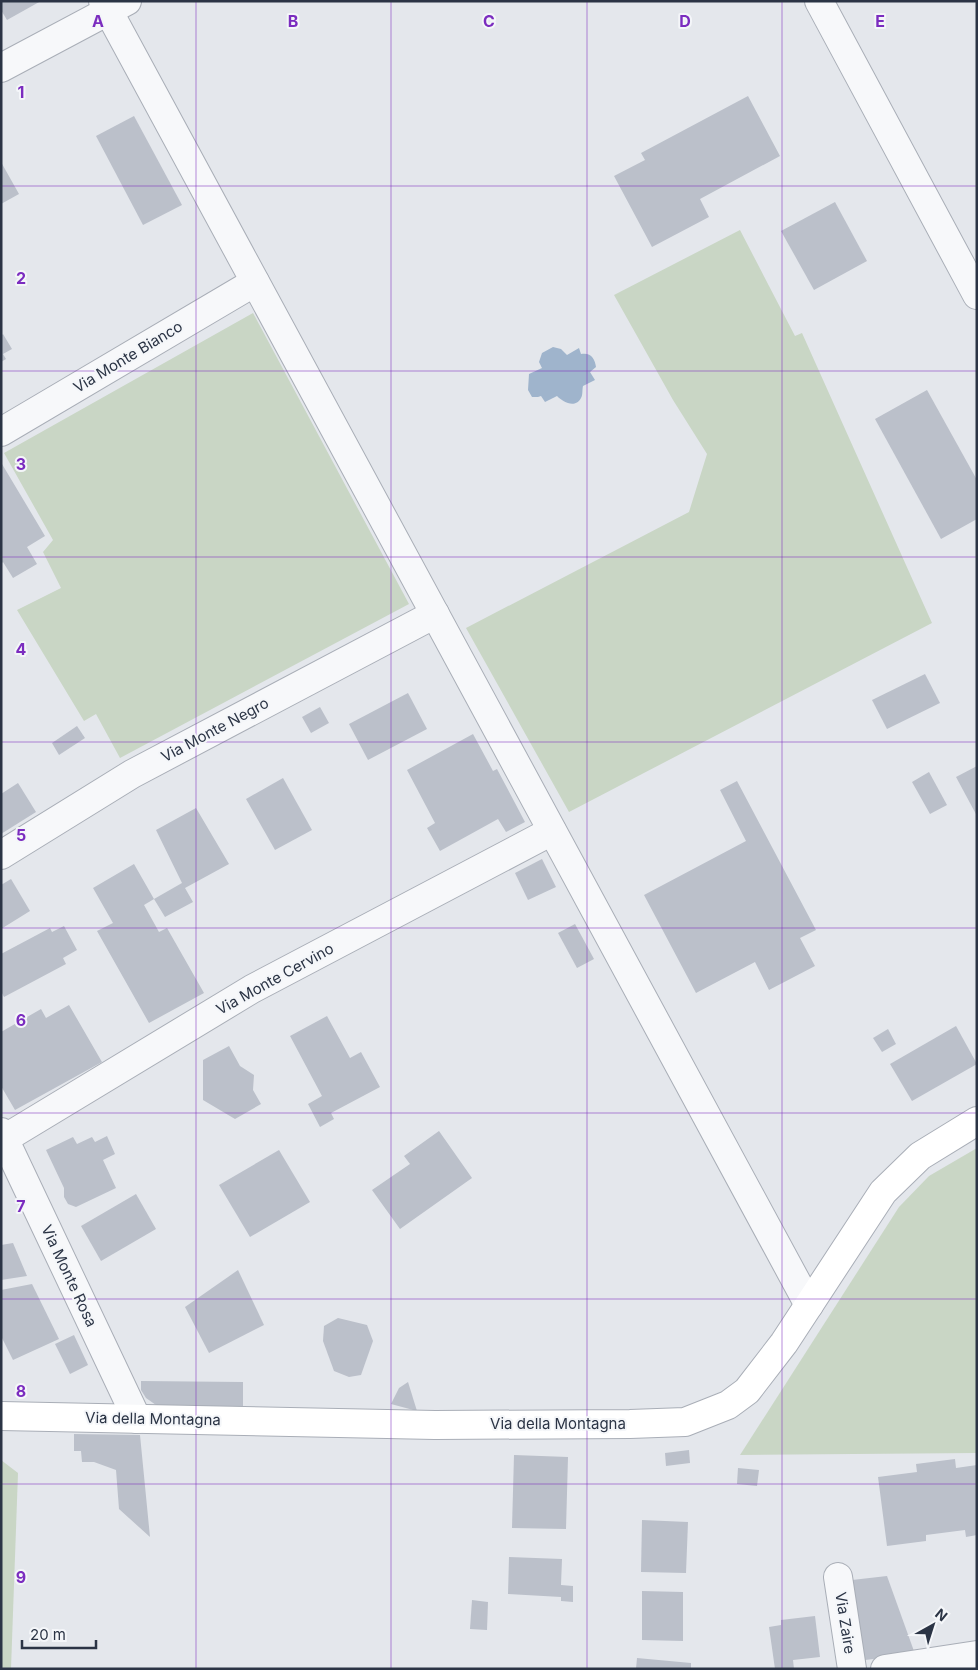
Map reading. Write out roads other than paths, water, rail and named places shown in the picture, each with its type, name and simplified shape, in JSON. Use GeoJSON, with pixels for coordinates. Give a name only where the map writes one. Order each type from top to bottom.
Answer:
{"type":"FeatureCollection","features":[{"type":"Feature","properties":{"kind":"street"},"geometry":{"type":"LineString","coordinates":[[819,1],[977,294]]}},
{"type":"Feature","properties":{"kind":"street"},"geometry":{"type":"LineString","coordinates":[[1,68],[113,5],[255,282],[809,1305]]}},
{"type":"Feature","properties":{"kind":"street","name":"Via Monte Bianco"},"geometry":{"type":"LineString","coordinates":[[1,432],[255,282]]}},
{"type":"Feature","properties":{"kind":"street","name":"Via Monte Negro"},"geometry":{"type":"LineString","coordinates":[[1,855],[132,774],[435,614]]}},
{"type":"Feature","properties":{"kind":"street","name":"Via Monte Cervino"},"geometry":{"type":"LineString","coordinates":[[3,1135],[252,989],[552,831]]}},
{"type":"Feature","properties":{"kind":"street","name":"Via della Montagna"},"geometry":{"type":"LineString","coordinates":[[1,1416],[435,1425],[685,1422],[728,1405],[747,1391],[780,1350],[883,1192],[920,1156],[977,1121]]}},
{"type":"Feature","properties":{"kind":"street","name":"Via Monte Rosa"},"geometry":{"type":"LineString","coordinates":[[3,1135],[137,1419]]}},
{"type":"Feature","properties":{"kind":"street","name":"Via Zaire"},"geometry":{"type":"LineString","coordinates":[[838,1577],[852,1669]]}},
{"type":"Feature","properties":{"kind":"street"},"geometry":{"type":"LineString","coordinates":[[885,1669],[977,1655]]}},
{"type":"Feature","properties":{"kind":"water"},"geometry":{"type":"Polygon","coordinates":[[[553,347],[561,349],[567,355],[579,348],[581,354],[590,355],[595,361],[596,367],[590,372],[595,380],[583,386],[582,397],[576,403],[566,402],[557,396],[545,402],[541,396],[532,397],[528,390],[529,374],[542,368],[539,362],[542,353],[553,347]]]}}]}
